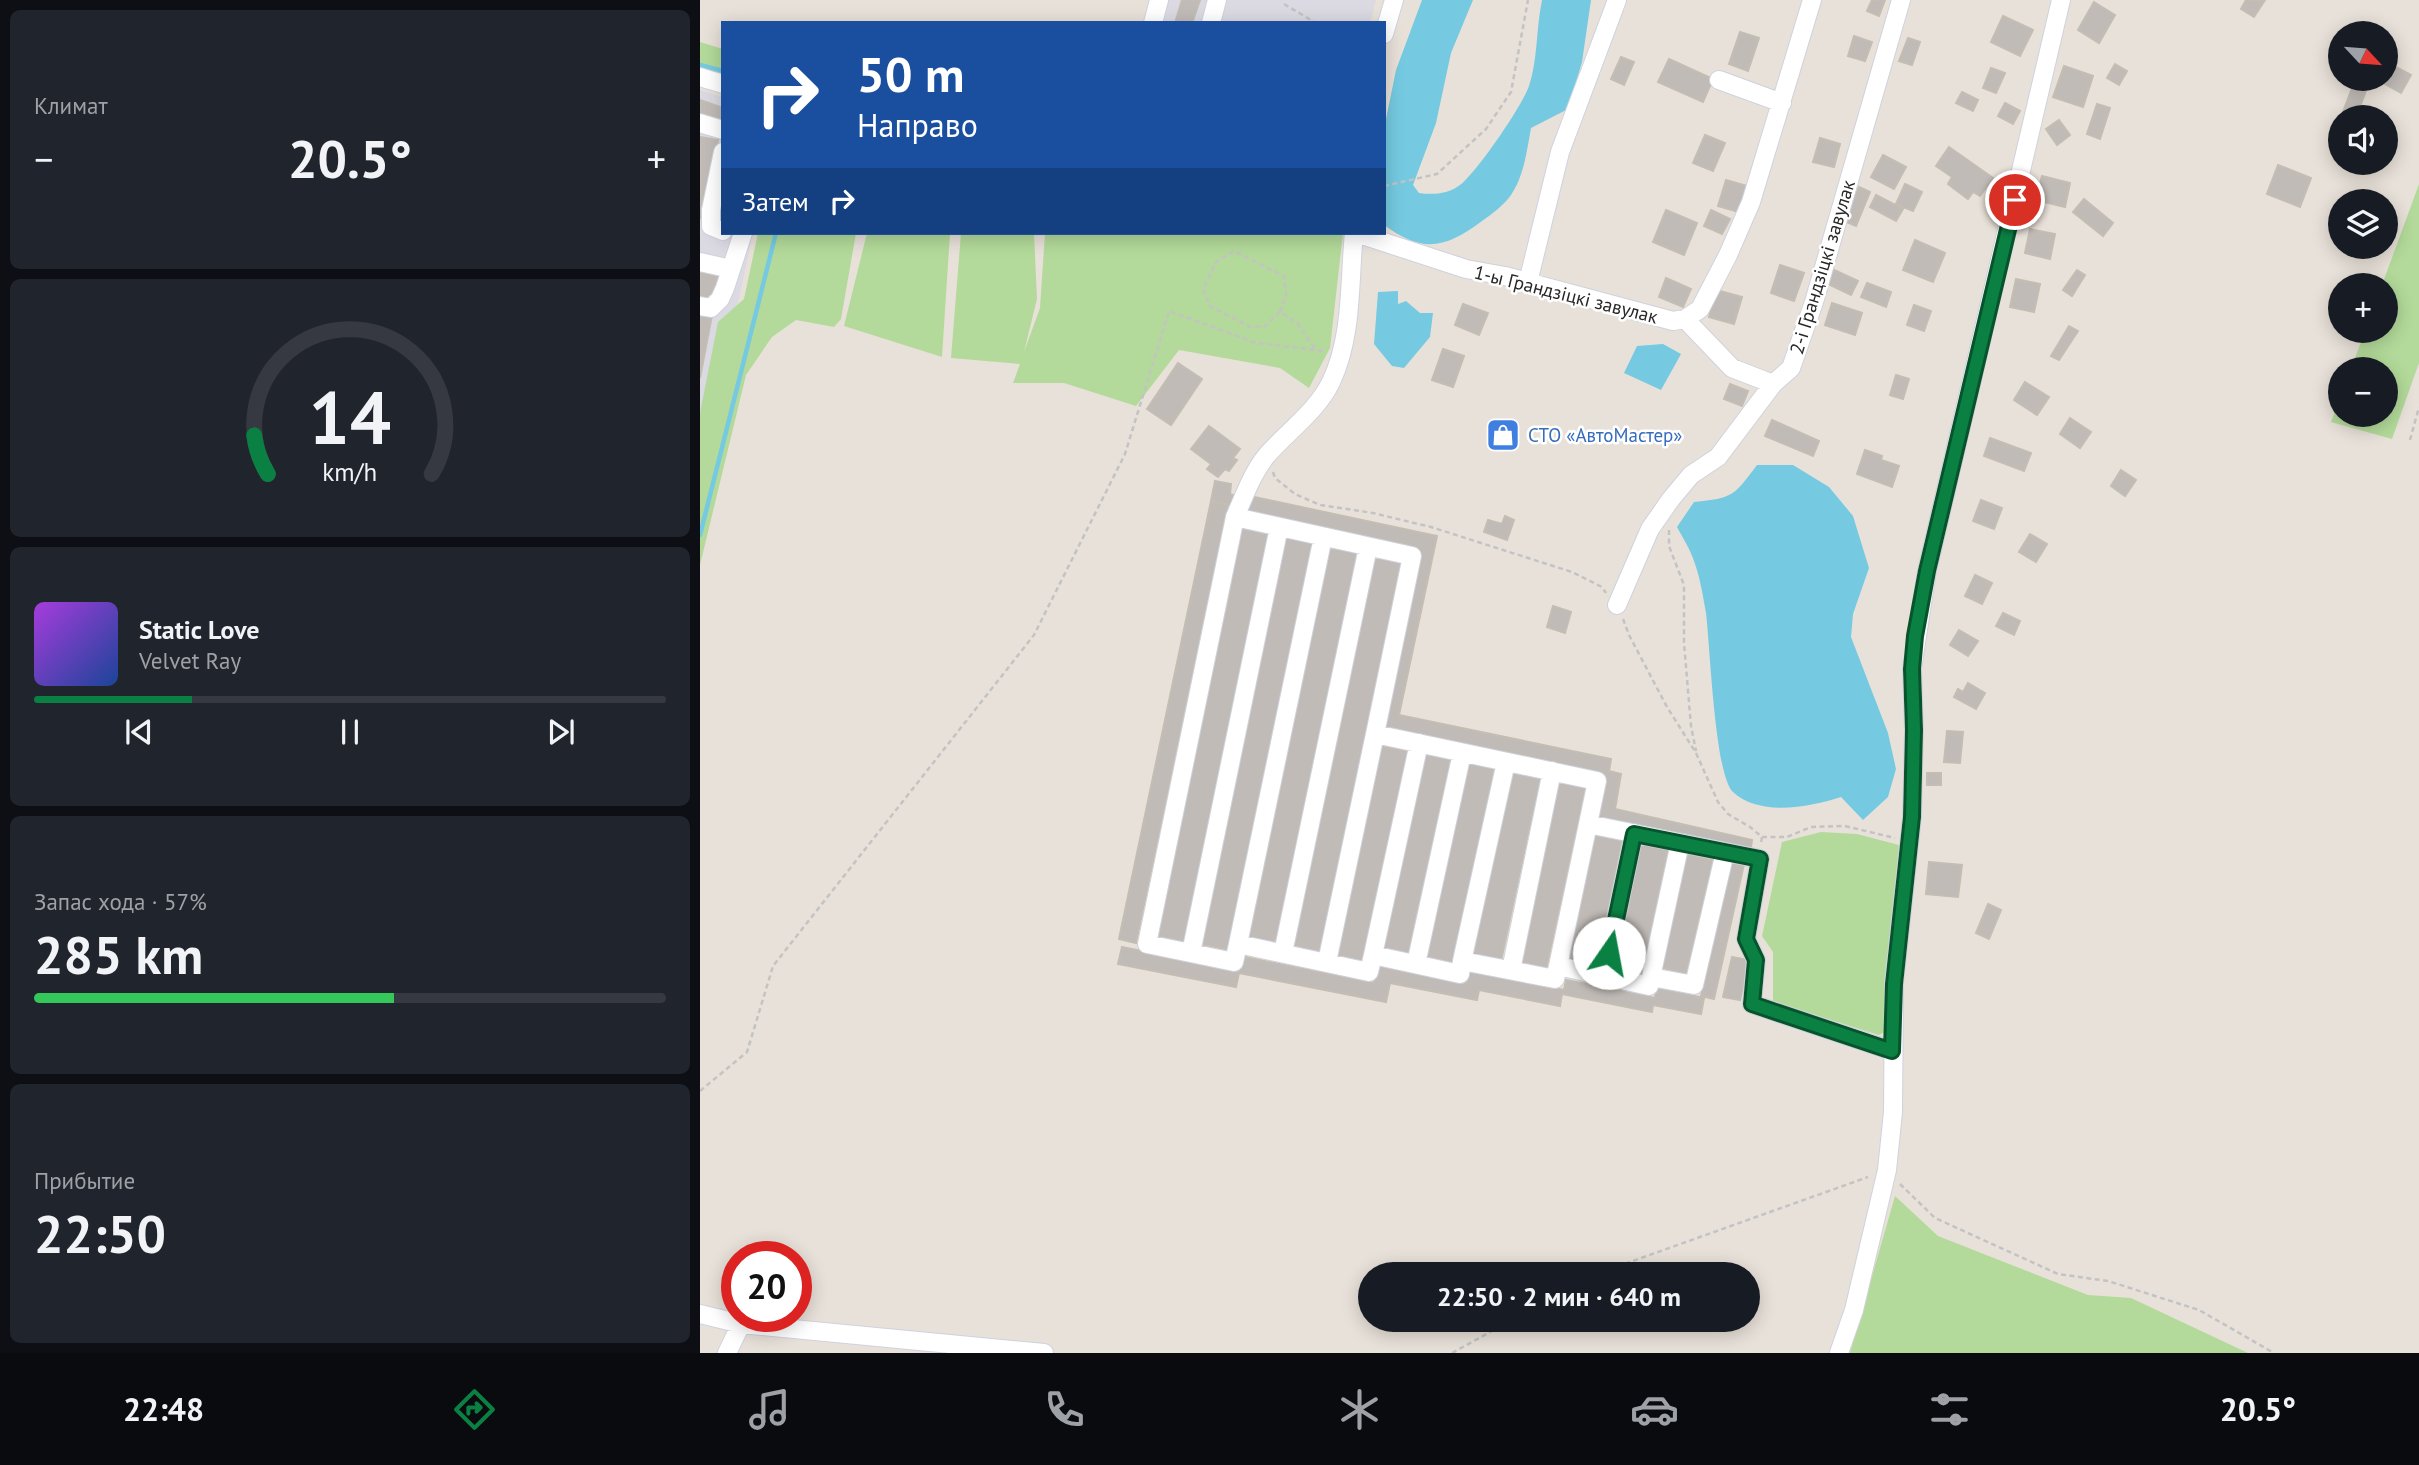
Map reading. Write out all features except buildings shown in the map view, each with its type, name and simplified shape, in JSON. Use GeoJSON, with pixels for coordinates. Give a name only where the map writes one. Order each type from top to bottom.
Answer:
{"type":"FeatureCollection","features":[{"type":"Feature","properties":{"kind":"street"},"geometry":{"type":"LineString","coordinates":[[1154,21],[1159,0]]}},
{"type":"Feature","properties":{"kind":"street"},"geometry":{"type":"LineString","coordinates":[[1212,21],[1217,0]]}},
{"type":"Feature","properties":{"kind":"street"},"geometry":{"type":"LineString","coordinates":[[1386,27],[1394,0]]}},
{"type":"Feature","properties":{"kind":"street"},"geometry":{"type":"LineString","coordinates":[[1528,282],[1560,152],[1617,0]]}},
{"type":"Feature","properties":{"kind":"street","name":"1-ы Грандзіцкі завулак"},"geometry":{"type":"LineString","coordinates":[[1361,235],[1432,259],[1673,321],[1685,319],[1700,309],[1751,202],[1812,0]]}},
{"type":"Feature","properties":{"kind":"street","name":"2-і Грандзіцкі завулак"},"geometry":{"type":"LineString","coordinates":[[1618,605],[1650,529],[1671,499],[1691,475],[1718,457],[1773,384],[1791,368],[1815,302],[1901,0]]}},
{"type":"Feature","properties":{"kind":"street"},"geometry":{"type":"LineString","coordinates":[[1839,1353],[1854,1310],[1887,1170],[1893,1112],[1895,971],[1910,843],[1914,730],[1912,669],[1915,636],[1927,571],[2061,0]]}},
{"type":"Feature","properties":{"kind":"street"},"geometry":{"type":"LineString","coordinates":[[700,77],[721,83]]}},
{"type":"Feature","properties":{"kind":"street"},"geometry":{"type":"LineString","coordinates":[[1719,80],[1782,103]]}},
{"type":"Feature","properties":{"kind":"street"},"geometry":{"type":"LineString","coordinates":[[700,123],[721,130]]}},
{"type":"Feature","properties":{"kind":"street"},"geometry":{"type":"LineString","coordinates":[[721,162],[711,210],[711,226],[721,230]]}},
{"type":"Feature","properties":{"kind":"street"},"geometry":{"type":"LineString","coordinates":[[1323,537],[1234,962],[1147,944],[1235,517],[1266,457],[1309,413],[1330,384],[1342,353],[1348,318],[1355,235]]}},
{"type":"Feature","properties":{"kind":"street"},"geometry":{"type":"LineString","coordinates":[[700,306],[711,308],[720,299],[731,269],[737,236]]}},
{"type":"Feature","properties":{"kind":"street"},"geometry":{"type":"LineString","coordinates":[[700,262],[731,269]]}},
{"type":"Feature","properties":{"kind":"street"},"geometry":{"type":"LineString","coordinates":[[1685,319],[1732,368],[1773,384]]}},
{"type":"Feature","properties":{"kind":"street"},"geometry":{"type":"LineString","coordinates":[[1235,517],[1412,556],[1327,962]]}},
{"type":"Feature","properties":{"kind":"street"},"geometry":{"type":"LineString","coordinates":[[1191,953],[1279,527]]}},
{"type":"Feature","properties":{"kind":"street"},"geometry":{"type":"LineString","coordinates":[[1283,953],[1368,547]]}},
{"type":"Feature","properties":{"kind":"street"},"geometry":{"type":"LineString","coordinates":[[1375,734],[1597,781],[1555,979],[1462,961]]}},
{"type":"Feature","properties":{"kind":"street"},"geometry":{"type":"LineString","coordinates":[[1238,944],[1369,972],[1419,743]]}},
{"type":"Feature","properties":{"kind":"street"},"geometry":{"type":"LineString","coordinates":[[1416,964],[1462,752]]}},
{"type":"Feature","properties":{"kind":"street"},"geometry":{"type":"LineString","coordinates":[[1373,955],[1460,974],[1506,761]]}},
{"type":"Feature","properties":{"kind":"street"},"geometry":{"type":"LineString","coordinates":[[1511,970],[1552,771]]}},
{"type":"Feature","properties":{"kind":"street"},"geometry":{"type":"LineString","coordinates":[[1588,824],[1760,859],[1746,939],[1756,960],[1752,1004],[1892,1051]]}},
{"type":"Feature","properties":{"kind":"street"},"geometry":{"type":"LineString","coordinates":[[1604,976],[1634,834]]}},
{"type":"Feature","properties":{"kind":"street"},"geometry":{"type":"LineString","coordinates":[[1558,966],[1649,986],[1680,843]]}},
{"type":"Feature","properties":{"kind":"street"},"geometry":{"type":"LineString","coordinates":[[1651,976],[1694,985],[1725,852]]}},
{"type":"Feature","properties":{"kind":"street"},"geometry":{"type":"LineString","coordinates":[[700,1314],[721,1319]]}},
{"type":"Feature","properties":{"kind":"street"},"geometry":{"type":"LineString","coordinates":[[727,1353],[737,1332]]}},
{"type":"Feature","properties":{"kind":"street"},"geometry":{"type":"LineString","coordinates":[[810,1332],[957,1349],[1044,1353]]}},
{"type":"Feature","properties":{"kind":"path"},"geometry":{"type":"LineString","coordinates":[[1386,186],[1437,174],[1486,129],[1511,92],[1528,0]]}},
{"type":"Feature","properties":{"kind":"path"},"geometry":{"type":"LineString","coordinates":[[1284,4],[1312,21]]}},
{"type":"Feature","properties":{"kind":"path"},"geometry":{"type":"LineString","coordinates":[[1234,251],[1283,276],[1286,295],[1280,312],[1265,326],[1250,327],[1210,306],[1203,289],[1216,262],[1234,251]]}},
{"type":"Feature","properties":{"kind":"path"},"geometry":{"type":"LineString","coordinates":[[700,1091],[747,1052],[773,966],[1034,635],[1125,454],[1170,311],[1256,343],[1342,353]]}},
{"type":"Feature","properties":{"kind":"path"},"geometry":{"type":"LineString","coordinates":[[1280,312],[1297,323],[1315,350]]}},
{"type":"Feature","properties":{"kind":"path"},"geometry":{"type":"LineString","coordinates":[[2410,440],[2419,407]]}},
{"type":"Feature","properties":{"kind":"path"},"geometry":{"type":"LineString","coordinates":[[1266,457],[1275,478],[1295,494],[1320,505],[1373,513],[1431,527],[1572,572],[1602,587],[1618,605],[1629,635],[1696,753],[1718,803],[1728,814],[1762,837],[1787,836],[1811,827],[1845,826],[1910,843]]}},
{"type":"Feature","properties":{"kind":"path"},"geometry":{"type":"LineString","coordinates":[[1671,499],[1669,546],[1684,585],[1684,643],[1696,753]]}},
{"type":"Feature","properties":{"kind":"path"},"geometry":{"type":"LineString","coordinates":[[1760,859],[1762,837]]}},
{"type":"Feature","properties":{"kind":"path"},"geometry":{"type":"LineString","coordinates":[[1627,1262],[1887,1170],[1935,1218],[2059,1274],[2108,1280],[2199,1310],[2274,1353]]}},
{"type":"Feature","properties":{"kind":"path"},"geometry":{"type":"LineString","coordinates":[[1452,1353],[1490,1332]]}},
{"type":"Feature","properties":{"kind":"shaded area"},"geometry":{"type":"Polygon","coordinates":[[[1162,0],[1376,0],[1371,21],[1157,21],[1162,0]]]}},
{"type":"Feature","properties":{"kind":"shaded area"},"geometry":{"type":"Polygon","coordinates":[[[700,90],[721,96],[721,235],[753,235],[738,303],[726,326],[700,452],[700,90]]]}},
{"type":"Feature","properties":{"kind":"green space"},"geometry":{"type":"Polygon","coordinates":[[[700,42],[721,48],[721,76],[700,70],[700,42]]]}},
{"type":"Feature","properties":{"kind":"green space"},"geometry":{"type":"Polygon","coordinates":[[[2419,184],[2419,363],[2398,422],[2398,357],[2355,357],[2361,343],[2398,343],[2398,273],[2386,273],[2392,259],[2398,259],[2398,241],[2419,184]]]}},
{"type":"Feature","properties":{"kind":"green space"},"geometry":{"type":"Polygon","coordinates":[[[758,235],[856,235],[841,319],[834,327],[796,320],[772,337],[746,375],[700,565],[700,413],[718,322],[744,299],[758,235]]]}},
{"type":"Feature","properties":{"kind":"green space"},"geometry":{"type":"Polygon","coordinates":[[[867,235],[950,235],[942,357],[844,326],[867,235]]]}},
{"type":"Feature","properties":{"kind":"green space"},"geometry":{"type":"Polygon","coordinates":[[[961,235],[1034,235],[1037,299],[1024,352],[1040,308],[1045,235],[1343,235],[1330,348],[1309,388],[1280,368],[1179,350],[1136,406],[1064,383],[1013,383],[1020,364],[951,358],[961,235]]]}},
{"type":"Feature","properties":{"kind":"green space"},"geometry":{"type":"Polygon","coordinates":[[[2349,427],[2396,427],[2392,439],[2349,427]]]}},
{"type":"Feature","properties":{"kind":"green space"},"geometry":{"type":"Polygon","coordinates":[[[1821,832],[1857,834],[1899,845],[1888,1030],[1879,1035],[1773,1002],[1773,952],[1762,936],[1782,842],[1821,832]]]}},
{"type":"Feature","properties":{"kind":"green space"},"geometry":{"type":"Polygon","coordinates":[[[1895,1196],[1938,1236],[2088,1295],[2131,1298],[2248,1353],[1850,1353],[1895,1196]]]}},
{"type":"Feature","properties":{"kind":"water"},"geometry":{"type":"Polygon","coordinates":[[[1422,0],[1473,0],[1451,53],[1436,123],[1413,185],[1419,193],[1450,190],[1468,178],[1487,153],[1518,108],[1529,86],[1542,0],[1591,0],[1582,62],[1568,109],[1531,128],[1522,171],[1505,202],[1469,230],[1445,242],[1423,244],[1386,226],[1386,119],[1396,70],[1422,0]]]}},
{"type":"Feature","properties":{"kind":"water"},"geometry":{"type":"Polygon","coordinates":[[[1398,291],[1398,304],[1406,301],[1420,313],[1433,313],[1430,337],[1404,368],[1392,366],[1374,344],[1378,292],[1398,291]]]}},
{"type":"Feature","properties":{"kind":"water"},"geometry":{"type":"Polygon","coordinates":[[[1663,344],[1681,354],[1661,390],[1624,373],[1637,346],[1663,344]]]}},
{"type":"Feature","properties":{"kind":"water"},"geometry":{"type":"Polygon","coordinates":[[[1757,465],[1793,465],[1829,487],[1853,516],[1869,568],[1853,614],[1851,637],[1888,733],[1896,769],[1888,797],[1863,820],[1841,797],[1815,804],[1771,807],[1744,800],[1733,792],[1727,781],[1714,708],[1706,613],[1698,573],[1677,527],[1694,502],[1732,494],[1757,465]]]}},
{"type":"Feature","properties":{"kind":"waterway"},"geometry":{"type":"LineString","coordinates":[[700,65],[721,70]]}},
{"type":"Feature","properties":{"kind":"waterway"},"geometry":{"type":"LineString","coordinates":[[700,535],[775,235]]}},
{"type":"Feature","properties":{"kind":"place","name":"СТО «АвтоМастер»"},"geometry":{"type":"Point","coordinates":[1503,435]}},
{"type":"Feature","properties":{"kind":"route"},"geometry":{"type":"LineString","coordinates":[[1609,953],[1634,834],[1760,859],[1746,939],[1756,960],[1752,1004],[1892,1051],[1898,932],[1912,817],[1912,669],[1915,636],[1927,571],[2015,200]]}}]}
